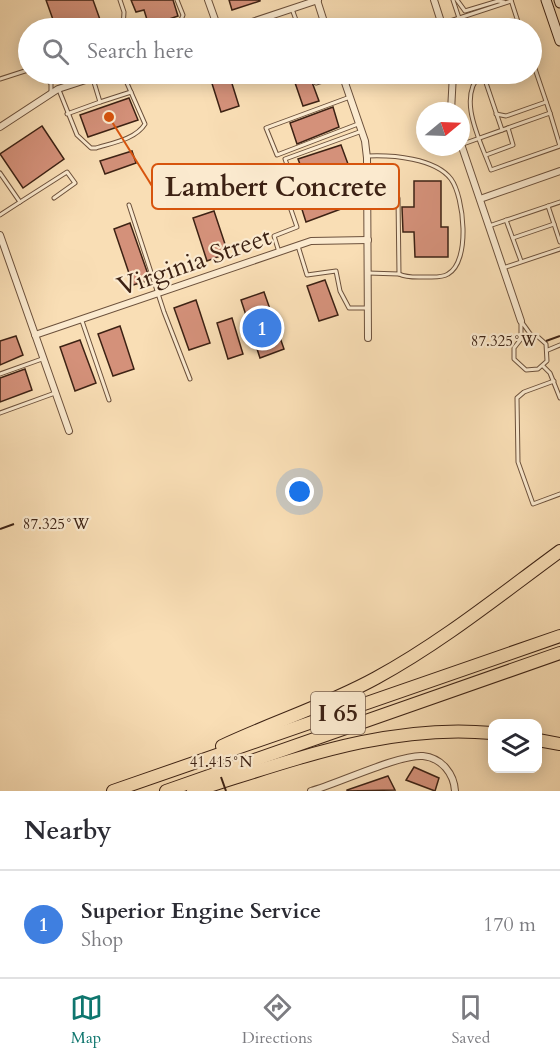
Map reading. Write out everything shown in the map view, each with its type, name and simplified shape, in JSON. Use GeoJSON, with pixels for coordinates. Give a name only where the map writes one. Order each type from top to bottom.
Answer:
{"type":"FeatureCollection","features":[{"type":"Feature","properties":{"kind":"highway"},"geometry":{"type":"LineString","coordinates":[[161,774],[376,678],[438,640],[560,551]]}},
{"type":"Feature","properties":{"kind":"highway","name":"I 65"},"geometry":{"type":"LineString","coordinates":[[113,791],[560,636]]}},
{"type":"Feature","properties":{"kind":"highway","name":"I 65"},"geometry":{"type":"LineString","coordinates":[[166,791],[560,653]]}},
{"type":"Feature","properties":{"kind":"highway"},"geometry":{"type":"LineString","coordinates":[[193,791],[376,738],[436,731],[488,733]]}},
{"type":"Feature","properties":{"kind":"highway"},"geometry":{"type":"LineString","coordinates":[[542,741],[560,744]]}},
{"type":"Feature","properties":{"kind":"main road"},"geometry":{"type":"LineString","coordinates":[[546,0],[560,41]]}},
{"type":"Feature","properties":{"kind":"street"},"geometry":{"type":"LineString","coordinates":[[208,0],[214,18]]}},
{"type":"Feature","properties":{"kind":"street"},"geometry":{"type":"LineString","coordinates":[[265,18],[317,0],[323,18]]}},
{"type":"Feature","properties":{"kind":"street"},"geometry":{"type":"LineString","coordinates":[[434,0],[440,18]]}},
{"type":"Feature","properties":{"kind":"street"},"geometry":{"type":"LineString","coordinates":[[0,128],[58,89],[72,84]]}},
{"type":"Feature","properties":{"kind":"street"},"geometry":{"type":"LineString","coordinates":[[345,84],[362,131],[367,156],[368,339]]}},
{"type":"Feature","properties":{"kind":"street"},"geometry":{"type":"LineString","coordinates":[[451,102],[452,84]]}},
{"type":"Feature","properties":{"kind":"street"},"geometry":{"type":"LineString","coordinates":[[465,156],[521,321]]}},
{"type":"Feature","properties":{"kind":"street"},"geometry":{"type":"LineString","coordinates":[[480,199],[560,171]]}},
{"type":"Feature","properties":{"kind":"street"},"geometry":{"type":"LineString","coordinates":[[0,235],[69,431]]}},
{"type":"Feature","properties":{"kind":"street","name":"Virginia Street"},"geometry":{"type":"LineString","coordinates":[[35,335],[311,241],[368,240]]}},
{"type":"Feature","properties":{"kind":"street"},"geometry":{"type":"LineString","coordinates":[[311,791],[408,758],[422,756],[444,765],[453,778],[455,791]]}},
{"type":"Feature","properties":{"kind":"lane"},"geometry":{"type":"LineString","coordinates":[[120,0],[124,18]]}},
{"type":"Feature","properties":{"kind":"lane"},"geometry":{"type":"LineString","coordinates":[[177,0],[183,15],[182,18]]}},
{"type":"Feature","properties":{"kind":"lane"},"geometry":{"type":"LineString","coordinates":[[457,0],[463,10],[498,1],[506,2]]}},
{"type":"Feature","properties":{"kind":"lane"},"geometry":{"type":"LineString","coordinates":[[457,0],[459,18],[511,0],[517,18]]}},
{"type":"Feature","properties":{"kind":"lane"},"geometry":{"type":"LineString","coordinates":[[292,9],[295,18]]}},
{"type":"Feature","properties":{"kind":"lane"},"geometry":{"type":"LineString","coordinates":[[0,79],[18,73]]}},
{"type":"Feature","properties":{"kind":"lane"},"geometry":{"type":"LineString","coordinates":[[51,84],[51,94]]}},
{"type":"Feature","properties":{"kind":"lane"},"geometry":{"type":"LineString","coordinates":[[94,84],[100,102]]}},
{"type":"Feature","properties":{"kind":"lane"},"geometry":{"type":"LineString","coordinates":[[58,89],[77,135],[91,148],[96,148],[141,130],[145,124],[127,84]]}},
{"type":"Feature","properties":{"kind":"lane"},"geometry":{"type":"LineString","coordinates":[[473,84],[469,106],[491,170],[560,146],[540,84]]}},
{"type":"Feature","properties":{"kind":"lane"},"geometry":{"type":"LineString","coordinates":[[486,84],[502,130]]}},
{"type":"Feature","properties":{"kind":"lane"},"geometry":{"type":"LineString","coordinates":[[67,114],[131,92]]}},
{"type":"Feature","properties":{"kind":"lane"},"geometry":{"type":"LineString","coordinates":[[350,97],[266,128],[277,155],[359,124]]}},
{"type":"Feature","properties":{"kind":"lane"},"geometry":{"type":"LineString","coordinates":[[496,114],[506,116],[546,102]]}},
{"type":"Feature","properties":{"kind":"lane"},"geometry":{"type":"LineString","coordinates":[[470,141],[550,113]]}},
{"type":"Feature","properties":{"kind":"lane"},"geometry":{"type":"LineString","coordinates":[[486,155],[513,145],[508,128]]}},
{"type":"Feature","properties":{"kind":"lane"},"geometry":{"type":"LineString","coordinates":[[297,193],[285,159],[362,131]]}},
{"type":"Feature","properties":{"kind":"lane"},"geometry":{"type":"LineString","coordinates":[[310,143],[312,149]]}},
{"type":"Feature","properties":{"kind":"lane"},"geometry":{"type":"LineString","coordinates":[[367,156],[414,159],[450,178],[458,195],[463,230],[463,248],[456,267],[442,277],[405,277],[399,274],[368,273]]}},
{"type":"Feature","properties":{"kind":"lane"},"geometry":{"type":"LineString","coordinates":[[279,252],[274,236],[297,227],[289,204],[297,193],[367,168]]}},
{"type":"Feature","properties":{"kind":"lane"},"geometry":{"type":"LineString","coordinates":[[0,215],[66,172],[75,183],[54,198]]}},
{"type":"Feature","properties":{"kind":"lane"},"geometry":{"type":"LineString","coordinates":[[0,173],[21,202]]}},
{"type":"Feature","properties":{"kind":"lane"},"geometry":{"type":"LineString","coordinates":[[398,198],[399,274]]}},
{"type":"Feature","properties":{"kind":"lane"},"geometry":{"type":"LineString","coordinates":[[489,226],[560,202]]}},
{"type":"Feature","properties":{"kind":"lane"},"geometry":{"type":"LineString","coordinates":[[129,205],[190,379]]}},
{"type":"Feature","properties":{"kind":"lane"},"geometry":{"type":"LineString","coordinates":[[548,206],[560,242]]}},
{"type":"Feature","properties":{"kind":"lane"},"geometry":{"type":"LineString","coordinates":[[506,220],[521,262]]}},
{"type":"Feature","properties":{"kind":"lane"},"geometry":{"type":"LineString","coordinates":[[513,238],[554,224]]}},
{"type":"Feature","properties":{"kind":"lane"},"geometry":{"type":"LineString","coordinates":[[298,246],[307,275],[336,271],[339,291],[349,309],[368,308]]}},
{"type":"Feature","properties":{"kind":"lane"},"geometry":{"type":"LineString","coordinates":[[503,268],[560,249]]}},
{"type":"Feature","properties":{"kind":"lane"},"geometry":{"type":"LineString","coordinates":[[81,319],[110,400]]}},
{"type":"Feature","properties":{"kind":"lane"},"geometry":{"type":"LineString","coordinates":[[521,321],[531,335],[542,339],[548,350],[543,366],[532,371],[517,364],[514,348],[521,339],[531,335]]}},
{"type":"Feature","properties":{"kind":"lane"},"geometry":{"type":"LineString","coordinates":[[521,321],[521,339]]}},
{"type":"Feature","properties":{"kind":"lane"},"geometry":{"type":"LineString","coordinates":[[548,350],[560,345]]}},
{"type":"Feature","properties":{"kind":"lane"},"geometry":{"type":"LineString","coordinates":[[0,374],[44,358]]}},
{"type":"Feature","properties":{"kind":"lane"},"geometry":{"type":"LineString","coordinates":[[543,366],[554,381],[560,398]]}},
{"type":"Feature","properties":{"kind":"lane"},"geometry":{"type":"LineString","coordinates":[[554,381],[524,392],[517,398],[518,458],[533,504],[560,495]]}},
{"type":"Feature","properties":{"kind":"lane"},"geometry":{"type":"LineString","coordinates":[[0,413],[56,393]]}},
{"type":"Feature","properties":{"kind":"building"},"geometry":{"type":"Polygon","coordinates":[[[46,0],[93,0],[99,18],[52,18],[46,0]]]}},
{"type":"Feature","properties":{"kind":"building"},"geometry":{"type":"Polygon","coordinates":[[[131,0],[173,0],[178,16],[146,18],[144,10],[136,12],[131,0]]]}},
{"type":"Feature","properties":{"kind":"building"},"geometry":{"type":"Polygon","coordinates":[[[229,0],[260,0],[260,1],[232,10],[229,0]]]}},
{"type":"Feature","properties":{"kind":"building"},"geometry":{"type":"Polygon","coordinates":[[[212,84],[232,84],[239,106],[221,112],[212,84]]]}},
{"type":"Feature","properties":{"kind":"building"},"geometry":{"type":"Polygon","coordinates":[[[295,84],[313,84],[319,101],[303,106],[295,84]]]}},
{"type":"Feature","properties":{"kind":"building"},"geometry":{"type":"Polygon","coordinates":[[[129,98],[138,120],[88,137],[80,115],[129,98]]]}},
{"type":"Feature","properties":{"kind":"building"},"geometry":{"type":"Polygon","coordinates":[[[333,107],[339,127],[297,144],[290,123],[333,107]]]}},
{"type":"Feature","properties":{"kind":"building"},"geometry":{"type":"Polygon","coordinates":[[[42,126],[64,159],[23,188],[0,154],[42,126]]]}},
{"type":"Feature","properties":{"kind":"building"},"geometry":{"type":"Polygon","coordinates":[[[341,145],[348,164],[306,180],[298,159],[341,145]]]}},
{"type":"Feature","properties":{"kind":"building"},"geometry":{"type":"Polygon","coordinates":[[[132,151],[136,163],[105,174],[100,161],[132,151]]]}},
{"type":"Feature","properties":{"kind":"building"},"geometry":{"type":"Polygon","coordinates":[[[414,181],[441,181],[441,227],[448,227],[448,257],[415,257],[414,232],[403,232],[402,207],[414,207],[414,181]]]}},
{"type":"Feature","properties":{"kind":"building"},"geometry":{"type":"Polygon","coordinates":[[[342,186],[349,206],[306,222],[299,200],[342,186]]]}},
{"type":"Feature","properties":{"kind":"building"},"geometry":{"type":"Polygon","coordinates":[[[214,211],[228,253],[207,261],[193,218],[214,211]]]}},
{"type":"Feature","properties":{"kind":"building"},"geometry":{"type":"Polygon","coordinates":[[[130,223],[150,280],[133,285],[114,229],[130,223]]]}},
{"type":"Feature","properties":{"kind":"building"},"geometry":{"type":"Polygon","coordinates":[[[325,280],[338,315],[319,321],[307,286],[325,280]]]}},
{"type":"Feature","properties":{"kind":"building"},"geometry":{"type":"Polygon","coordinates":[[[264,292],[284,349],[260,358],[241,300],[264,292]]]}},
{"type":"Feature","properties":{"kind":"building"},"geometry":{"type":"Polygon","coordinates":[[[196,300],[210,343],[189,350],[174,308],[196,300]]]}},
{"type":"Feature","properties":{"kind":"building"},"geometry":{"type":"Polygon","coordinates":[[[232,318],[243,354],[228,359],[217,323],[232,318]]]}},
{"type":"Feature","properties":{"kind":"building"},"geometry":{"type":"Polygon","coordinates":[[[120,326],[134,369],[113,376],[98,334],[120,326]]]}},
{"type":"Feature","properties":{"kind":"building"},"geometry":{"type":"Polygon","coordinates":[[[16,336],[23,355],[0,365],[0,341],[16,336]]]}},
{"type":"Feature","properties":{"kind":"building"},"geometry":{"type":"Polygon","coordinates":[[[80,340],[96,383],[75,391],[60,347],[80,340]]]}},
{"type":"Feature","properties":{"kind":"building"},"geometry":{"type":"Polygon","coordinates":[[[25,369],[32,390],[0,402],[0,378],[25,369]]]}},
{"type":"Feature","properties":{"kind":"building"},"geometry":{"type":"Polygon","coordinates":[[[414,767],[439,778],[435,791],[406,780],[414,767]]]}},
{"type":"Feature","properties":{"kind":"building"},"geometry":{"type":"Polygon","coordinates":[[[388,776],[395,790],[347,791],[347,790],[388,776]]]}},
{"type":"Feature","properties":{"kind":"place","name":"Lambert Concrete"},"geometry":{"type":"Point","coordinates":[109,117]}},
{"type":"Feature","properties":{"kind":"place","name":"Superior Engine Service"},"geometry":{"type":"Point","coordinates":[262,328]}}]}
